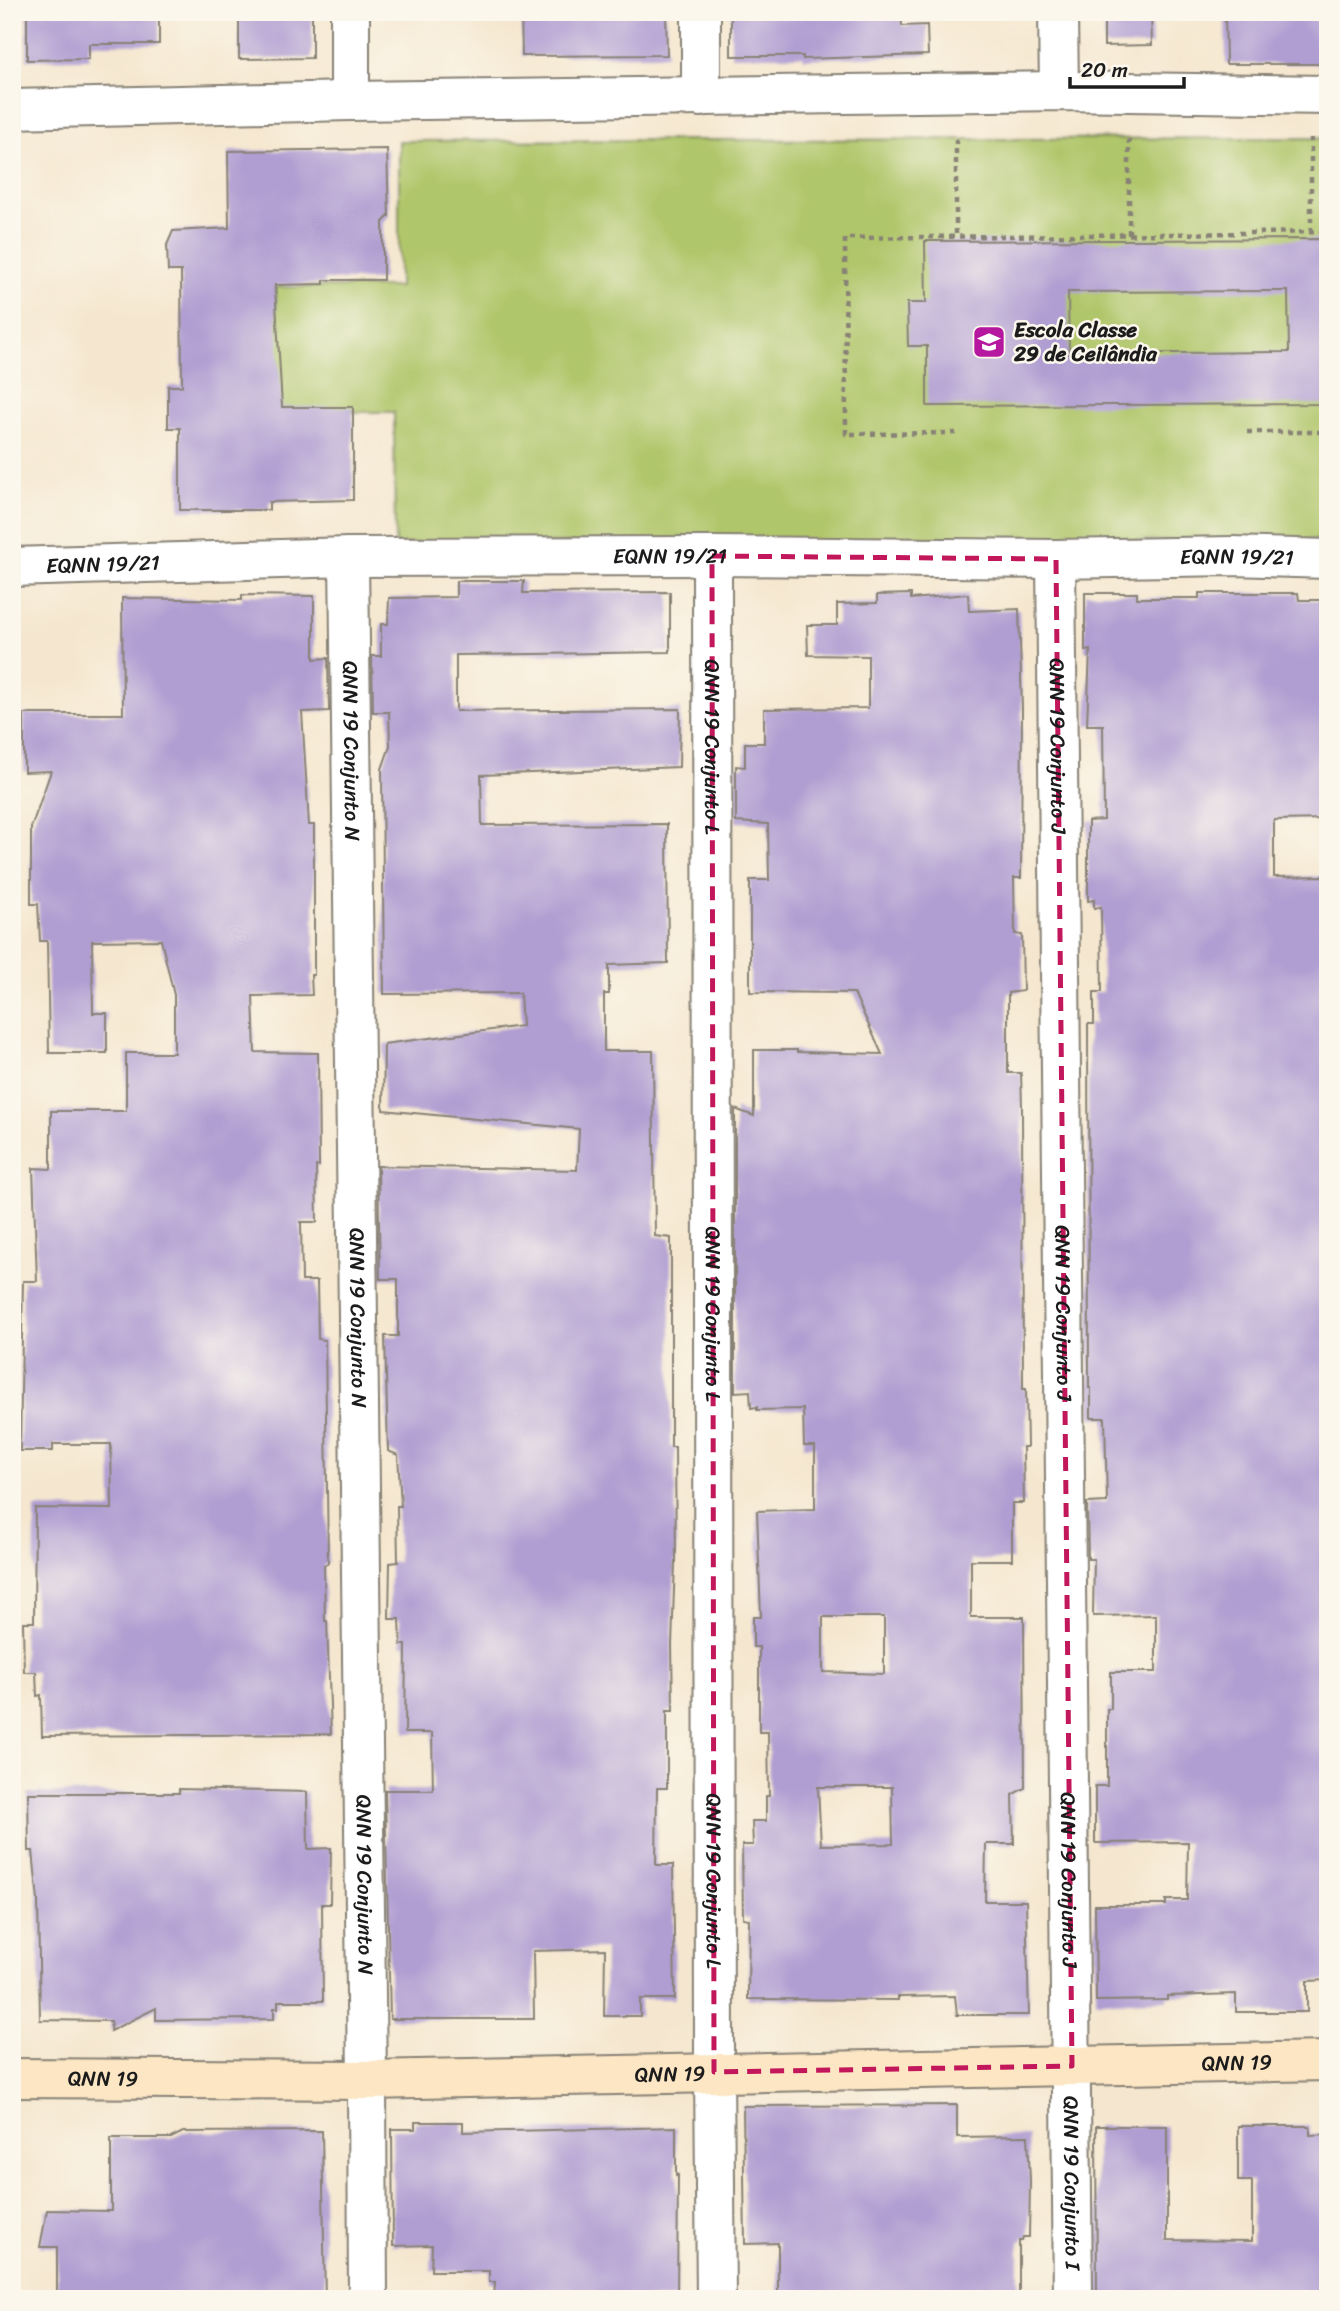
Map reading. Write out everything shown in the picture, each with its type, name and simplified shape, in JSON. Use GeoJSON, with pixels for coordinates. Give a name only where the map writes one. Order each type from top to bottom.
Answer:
{"type":"FeatureCollection","features":[{"type":"Feature","properties":{"kind":"street"},"geometry":{"type":"LineString","coordinates":[[350,12],[351,101]]}},
{"type":"Feature","properties":{"kind":"street"},"geometry":{"type":"LineString","coordinates":[[701,12],[701,97]]}},
{"type":"Feature","properties":{"kind":"street"},"geometry":{"type":"LineString","coordinates":[[1058,12],[1059,91]]}},
{"type":"Feature","properties":{"kind":"street"},"geometry":{"type":"LineString","coordinates":[[12,109],[351,101],[1059,91],[1328,95]]}},
{"type":"Feature","properties":{"kind":"street","name":"QNN 19 Conjunto L"},"geometry":{"type":"LineString","coordinates":[[712,556],[716,2299]]}},
{"type":"Feature","properties":{"kind":"street","name":"EQNN 19/21"},"geometry":{"type":"LineString","coordinates":[[12,567],[349,557],[1056,559],[1233,556],[1328,559]]}},
{"type":"Feature","properties":{"kind":"street","name":"QNN 19 Conjunto N"},"geometry":{"type":"LineString","coordinates":[[349,557],[368,2299]]}},
{"type":"Feature","properties":{"kind":"street","name":"QNN 19 Conjunto J"},"geometry":{"type":"LineString","coordinates":[[1056,559],[1072,2066]]}},
{"type":"Feature","properties":{"kind":"street","name":"QNN 19"},"geometry":{"type":"LineString","coordinates":[[12,2078],[367,2080],[1328,2061]]}},
{"type":"Feature","properties":{"kind":"street","name":"QNN 19 Conjunto I"},"geometry":{"type":"LineString","coordinates":[[1072,2066],[1073,2299]]}},
{"type":"Feature","properties":{"kind":"path"},"geometry":{"type":"LineString","coordinates":[[1129,138],[1129,234]]}},
{"type":"Feature","properties":{"kind":"path"},"geometry":{"type":"LineString","coordinates":[[1311,138],[1311,232]]}},
{"type":"Feature","properties":{"kind":"path"},"geometry":{"type":"LineString","coordinates":[[956,139],[956,237]]}},
{"type":"Feature","properties":{"kind":"path"},"geometry":{"type":"LineString","coordinates":[[956,433],[846,434],[845,238],[1328,232]]}},
{"type":"Feature","properties":{"kind":"path"},"geometry":{"type":"LineString","coordinates":[[1247,432],[1328,432]]}},
{"type":"Feature","properties":{"kind":"highlighted area"},"geometry":{"type":"Polygon","coordinates":[[[712,556],[1056,559],[1072,2066],[714,2072],[712,556]]]}},
{"type":"Feature","properties":{"kind":"green space"},"geometry":{"type":"Polygon","coordinates":[[[1328,138],[1328,540],[395,544],[394,412],[276,412],[276,287],[399,287],[399,141],[1328,138]]]}},
{"type":"Feature","properties":{"kind":"building"},"geometry":{"type":"Polygon","coordinates":[[[27,12],[159,12],[159,44],[89,44],[89,59],[27,60],[27,12]]]}},
{"type":"Feature","properties":{"kind":"building"},"geometry":{"type":"Polygon","coordinates":[[[239,12],[312,12],[312,58],[239,59],[239,12]]]}},
{"type":"Feature","properties":{"kind":"building"},"geometry":{"type":"Polygon","coordinates":[[[521,12],[666,12],[667,55],[522,56],[521,12]]]}},
{"type":"Feature","properties":{"kind":"building"},"geometry":{"type":"Polygon","coordinates":[[[731,12],[901,12],[902,26],[927,25],[928,55],[803,59],[803,56],[731,56],[731,12]]]}},
{"type":"Feature","properties":{"kind":"building"},"geometry":{"type":"Polygon","coordinates":[[[1104,12],[1151,12],[1152,45],[1104,46],[1104,12]]]}},
{"type":"Feature","properties":{"kind":"building"},"geometry":{"type":"Polygon","coordinates":[[[1225,12],[1328,12],[1328,64],[1226,64],[1225,12]]]}},
{"type":"Feature","properties":{"kind":"building"},"geometry":{"type":"Polygon","coordinates":[[[387,149],[389,216],[383,222],[383,280],[324,280],[324,284],[275,285],[282,407],[353,407],[353,500],[269,502],[269,510],[180,510],[180,428],[168,428],[168,386],[182,386],[181,271],[168,271],[167,245],[173,231],[229,228],[228,151],[387,149]]]}},
{"type":"Feature","properties":{"kind":"building","name":"Escola Classe 29 de Ceilândia"},"geometry":{"type":"Polygon","coordinates":[[[1328,239],[1328,404],[927,406],[927,346],[908,346],[907,303],[926,303],[925,241],[1328,239]],[[1288,291],[1068,292],[1069,354],[1289,352],[1288,291]]]}},
{"type":"Feature","properties":{"kind":"building"},"geometry":{"type":"Polygon","coordinates":[[[456,581],[524,581],[523,593],[670,592],[670,652],[456,655],[456,711],[680,709],[679,767],[481,775],[482,825],[667,824],[668,963],[609,965],[609,994],[604,994],[604,1051],[653,1051],[655,1236],[671,1238],[671,1447],[675,1447],[676,1562],[672,1645],[673,1711],[667,1711],[667,1788],[657,1788],[656,1865],[673,1865],[675,1999],[640,1999],[640,2016],[604,2016],[605,1949],[533,1951],[534,2019],[390,2019],[385,1790],[433,1790],[432,1733],[405,1733],[406,1645],[401,1645],[400,1619],[389,1619],[390,1563],[398,1562],[397,1506],[401,1506],[398,1455],[388,1451],[385,1336],[398,1336],[398,1279],[380,1279],[378,1166],[577,1170],[579,1129],[383,1110],[384,1044],[522,1026],[520,993],[384,994],[382,769],[390,746],[389,712],[373,712],[372,656],[381,656],[381,624],[388,624],[389,598],[456,597],[456,581]]]}},
{"type":"Feature","properties":{"kind":"building"},"geometry":{"type":"Polygon","coordinates":[[[1085,593],[1137,593],[1137,598],[1199,598],[1199,593],[1298,593],[1299,600],[1328,600],[1328,819],[1274,820],[1274,877],[1328,876],[1328,1980],[1307,1981],[1307,2012],[1236,2012],[1236,1994],[1167,1996],[1167,2000],[1096,2001],[1095,1905],[1166,1905],[1166,1900],[1187,1900],[1188,1842],[1095,1843],[1095,1786],[1107,1786],[1107,1709],[1111,1709],[1111,1672],[1156,1672],[1156,1615],[1093,1616],[1094,1559],[1088,1559],[1087,1503],[1107,1502],[1105,1418],[1091,1418],[1089,1388],[1088,1024],[1094,1024],[1094,992],[1102,992],[1101,907],[1094,908],[1094,900],[1088,901],[1088,821],[1104,820],[1103,725],[1087,725],[1090,650],[1085,651],[1085,593]]]}},
{"type":"Feature","properties":{"kind":"building"},"geometry":{"type":"Polygon","coordinates":[[[911,594],[911,599],[968,594],[969,611],[1019,609],[1022,709],[1021,878],[1014,878],[1015,934],[1022,935],[1023,991],[1008,993],[1008,1073],[1021,1073],[1023,1389],[1026,1389],[1027,1447],[1023,1447],[1024,1503],[1012,1503],[1012,1560],[971,1560],[971,1617],[1024,1617],[1025,1788],[1013,1794],[1014,1844],[986,1844],[985,1901],[1026,1901],[1029,2015],[957,2015],[955,1996],[898,1997],[898,2000],[748,1999],[749,1919],[743,1918],[742,1845],[753,1845],[752,1821],[766,1821],[766,1796],[769,1796],[768,1732],[759,1732],[759,1647],[753,1647],[753,1617],[761,1617],[757,1511],[815,1509],[815,1446],[804,1446],[803,1409],[757,1410],[757,1407],[751,1408],[750,1391],[735,1392],[735,1109],[754,1116],[754,1050],[882,1054],[854,993],[750,992],[750,880],[769,880],[768,824],[736,822],[736,766],[745,767],[745,743],[764,743],[764,709],[868,708],[868,656],[808,655],[807,625],[837,625],[837,604],[877,603],[877,595],[911,594]],[[823,1617],[823,1672],[884,1674],[884,1617],[823,1617]],[[818,1787],[821,1845],[893,1844],[892,1787],[818,1787]]]}},
{"type":"Feature","properties":{"kind":"building"},"geometry":{"type":"Polygon","coordinates":[[[242,595],[314,596],[314,659],[328,658],[329,711],[302,712],[309,825],[314,825],[312,995],[253,996],[255,1052],[318,1053],[317,1222],[301,1222],[302,1281],[317,1281],[318,1339],[325,1340],[328,1563],[324,1565],[331,1734],[42,1736],[41,1695],[37,1696],[36,1672],[24,1672],[23,1622],[34,1622],[35,1508],[112,1509],[111,1444],[53,1444],[53,1451],[20,1451],[23,1281],[37,1281],[33,1168],[51,1169],[51,1111],[126,1111],[126,1053],[174,1053],[174,995],[161,940],[92,941],[93,1013],[107,1013],[107,1053],[49,1053],[47,941],[40,941],[38,904],[31,904],[31,828],[51,771],[24,772],[24,714],[123,714],[122,598],[242,600],[242,595]]]}},
{"type":"Feature","properties":{"kind":"building"},"geometry":{"type":"Polygon","coordinates":[[[179,1789],[307,1792],[308,1849],[331,1848],[330,1904],[322,1904],[323,2001],[278,2001],[278,2008],[274,2008],[274,2019],[156,2020],[156,2008],[110,2031],[111,2021],[40,2020],[38,1901],[33,1851],[29,1851],[28,1793],[179,1793],[179,1789]]]}},
{"type":"Feature","properties":{"kind":"building"},"geometry":{"type":"Polygon","coordinates":[[[957,2105],[957,2137],[1028,2136],[1029,2237],[1023,2237],[1022,2241],[1019,2241],[1019,2299],[778,2299],[778,2243],[745,2244],[743,2106],[957,2105]]]}},
{"type":"Feature","properties":{"kind":"building"},"geometry":{"type":"Polygon","coordinates":[[[415,2122],[463,2122],[463,2132],[676,2127],[677,2299],[494,2299],[495,2282],[489,2282],[489,2271],[431,2271],[432,2245],[393,2246],[392,2129],[415,2129],[415,2122]]]}},
{"type":"Feature","properties":{"kind":"building"},"geometry":{"type":"Polygon","coordinates":[[[1096,2126],[1167,2126],[1167,2240],[1252,2241],[1252,2181],[1238,2181],[1238,2126],[1310,2126],[1310,2135],[1328,2134],[1328,2299],[1097,2298],[1096,2126]]]}},
{"type":"Feature","properties":{"kind":"building"},"geometry":{"type":"Polygon","coordinates":[[[322,2131],[325,2299],[57,2299],[57,2247],[40,2247],[47,2210],[111,2211],[111,2138],[171,2138],[183,2132],[322,2131]]]}},
{"type":"Feature","properties":{"kind":"place","name":"Escola Classe 29 de Ceilândia"},"geometry":{"type":"Point","coordinates":[989,342]}}]}
